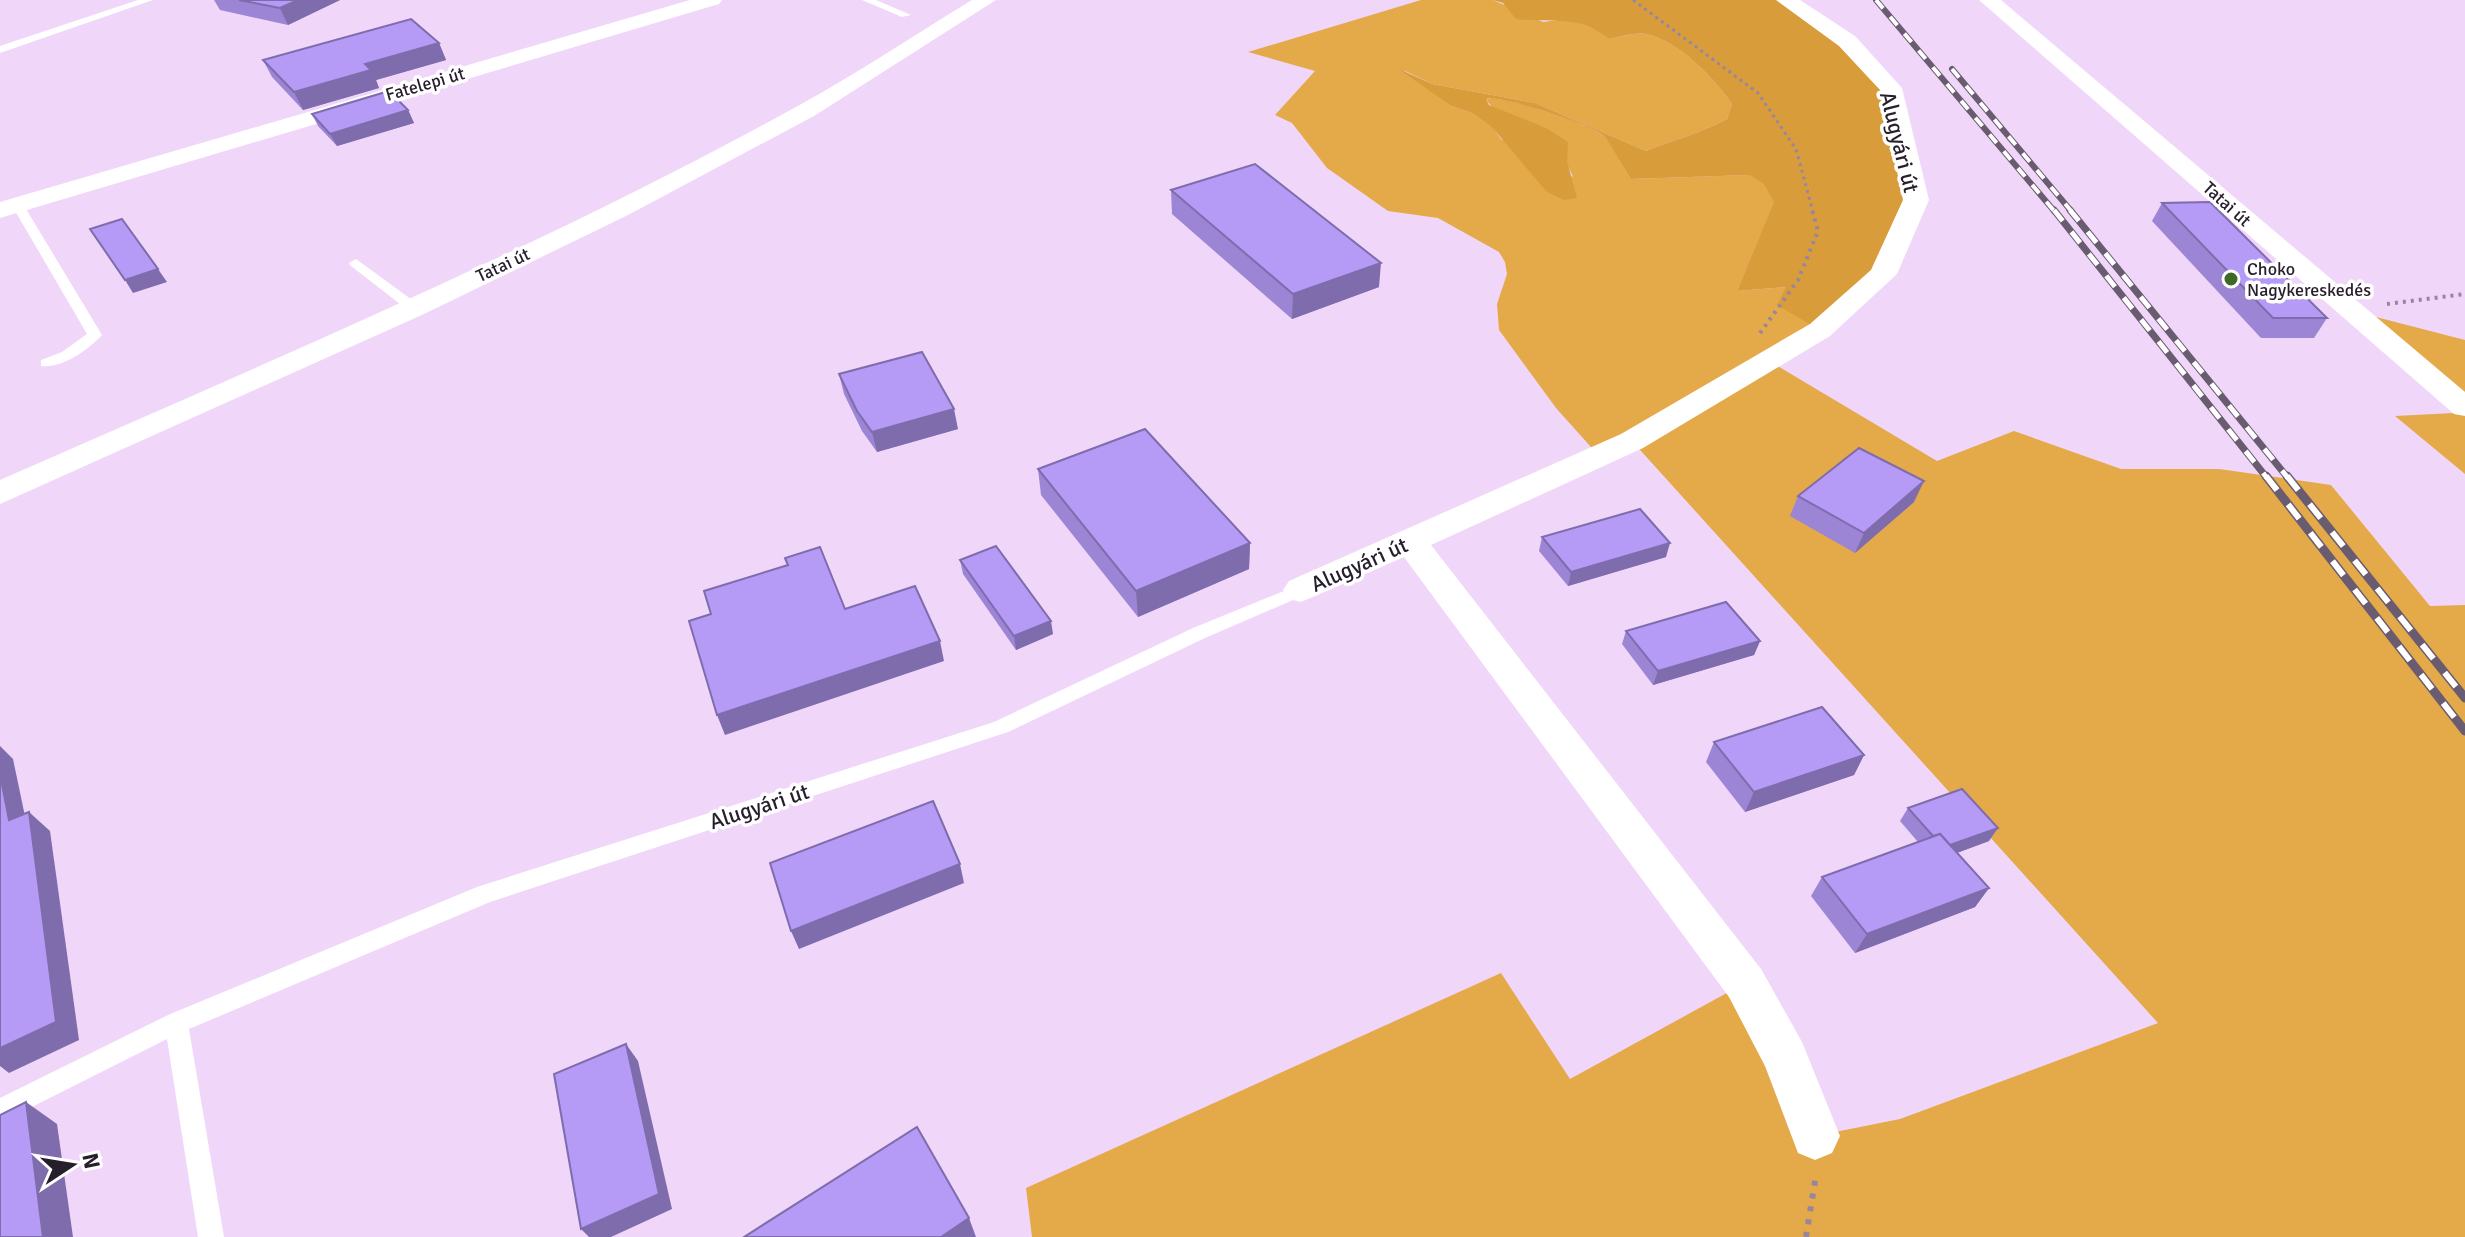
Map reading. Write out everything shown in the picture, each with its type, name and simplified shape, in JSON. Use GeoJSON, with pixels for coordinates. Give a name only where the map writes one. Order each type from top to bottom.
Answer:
{"type":"FeatureCollection","features":[{"type":"Feature","properties":{"kind":"street","name":"Fatelepi út"},"geometry":{"type":"LineString","coordinates":[[8,207],[712,0]]}},
{"type":"Feature","properties":{"kind":"street","name":"Tatai út"},"geometry":{"type":"LineString","coordinates":[[0,493],[414,308],[619,210],[806,111],[986,0]]}},
{"type":"Feature","properties":{"kind":"street","name":"Alugyári út"},"geometry":{"type":"LineString","coordinates":[[1301,590],[1632,441],[1820,330],[1883,274],[1916,200],[1891,88],[1847,41],[1786,0]]}},
{"type":"Feature","properties":{"kind":"street","name":"Tatai út"},"geometry":{"type":"LineString","coordinates":[[1989,0],[2145,130],[2345,309],[2465,407]]}},
{"type":"Feature","properties":{"kind":"street"},"geometry":{"type":"LineString","coordinates":[[1410,541],[1745,983],[1785,1058],[1815,1136]]}},
{"type":"Feature","properties":{"kind":"lane"},"geometry":{"type":"LineString","coordinates":[[0,50],[148,0]]}},
{"type":"Feature","properties":{"kind":"lane"},"geometry":{"type":"LineString","coordinates":[[867,0],[906,15]]}},
{"type":"Feature","properties":{"kind":"lane"},"geometry":{"type":"LineString","coordinates":[[8,207],[95,335],[67,355],[46,363]]}},
{"type":"Feature","properties":{"kind":"lane"},"geometry":{"type":"LineString","coordinates":[[356,263],[414,308]]}},
{"type":"Feature","properties":{"kind":"lane","name":"Alugyári út"},"geometry":{"type":"LineString","coordinates":[[0,1111],[176,1023],[485,894],[1001,727],[1199,633],[1301,590]]}},
{"type":"Feature","properties":{"kind":"lane"},"geometry":{"type":"LineString","coordinates":[[176,1023],[211,1237]]}},
{"type":"Feature","properties":{"kind":"path"},"geometry":{"type":"LineString","coordinates":[[1633,0],[1758,93],[1796,149],[1818,231],[1798,280],[1747,351],[1751,372]]}},
{"type":"Feature","properties":{"kind":"path"},"geometry":{"type":"LineString","coordinates":[[2345,309],[2465,294]]}},
{"type":"Feature","properties":{"kind":"path"},"geometry":{"type":"LineString","coordinates":[[1806,1237],[1816,1179],[1815,1136]]}},
{"type":"Feature","properties":{"kind":"shaded area"},"geometry":{"type":"Polygon","coordinates":[[[1421,0],[1493,0],[1543,22],[1566,19],[1599,30],[1609,39],[1646,34],[1659,38],[1695,62],[1732,104],[1727,119],[1646,151],[1535,103],[1432,84],[1403,70],[1451,106],[1472,113],[1492,126],[1501,139],[1573,177],[1548,142],[1486,99],[1527,105],[1595,131],[1604,136],[1631,179],[1749,175],[1765,184],[1775,201],[1737,291],[1787,287],[1820,330],[1771,362],[1937,461],[2014,431],[2121,469],[2219,469],[2331,485],[2430,606],[2465,605],[2465,1237],[1032,1237],[1026,1188],[1501,973],[1570,1079],[1745,983],[1815,1136],[1900,1119],[2158,1023],[1632,441],[1599,456],[1556,408],[1499,330],[1497,304],[1507,274],[1499,252],[1438,218],[1388,211],[1327,168],[1292,123],[1275,115],[1315,71],[1248,52],[1421,0]]]}},
{"type":"Feature","properties":{"kind":"shaded area"},"geometry":{"type":"Polygon","coordinates":[[[1493,0],[1786,0],[1891,88],[1916,200],[1883,274],[1820,330],[1777,305],[1786,287],[1737,291],[1774,202],[1764,184],[1749,175],[1631,179],[1604,136],[1596,131],[1510,101],[1486,99],[1489,105],[1546,128],[1568,142],[1567,161],[1577,198],[1564,200],[1547,192],[1491,126],[1472,113],[1451,106],[1399,69],[1432,84],[1535,103],[1646,151],[1727,119],[1732,104],[1695,62],[1659,38],[1632,34],[1609,39],[1576,23],[1516,19],[1503,3],[1493,0]]]}},
{"type":"Feature","properties":{"kind":"shaded area"},"geometry":{"type":"Polygon","coordinates":[[[2345,309],[2465,340],[2465,474],[2395,416],[2454,413],[2345,309]]]}},
{"type":"Feature","properties":{"kind":"building"},"geometry":{"type":"Polygon","coordinates":[[[239,0],[298,0],[280,8],[239,0]]]}},
{"type":"Feature","properties":{"kind":"building"},"geometry":{"type":"Polygon","coordinates":[[[411,19],[439,43],[365,64],[371,70],[294,92],[263,60],[411,19]]]}},
{"type":"Feature","properties":{"kind":"building"},"geometry":{"type":"Polygon","coordinates":[[[389,91],[408,110],[330,134],[312,114],[389,91]]]}},
{"type":"Feature","properties":{"kind":"building"},"geometry":{"type":"Polygon","coordinates":[[[1255,164],[1381,263],[1293,294],[1171,190],[1255,164]]]}},
{"type":"Feature","properties":{"kind":"building"},"geometry":{"type":"Polygon","coordinates":[[[2210,202],[2327,318],[2273,318],[2162,203],[2210,202]]]}},
{"type":"Feature","properties":{"kind":"building"},"geometry":{"type":"Polygon","coordinates":[[[122,219],[158,269],[125,280],[90,229],[122,219]]]}},
{"type":"Feature","properties":{"kind":"building"},"geometry":{"type":"Polygon","coordinates":[[[922,352],[954,409],[872,432],[857,411],[839,374],[922,352]]]}},
{"type":"Feature","properties":{"kind":"building"},"geometry":{"type":"Polygon","coordinates":[[[1145,429],[1250,543],[1136,591],[1038,469],[1145,429]]]}},
{"type":"Feature","properties":{"kind":"building"},"geometry":{"type":"Polygon","coordinates":[[[1859,448],[1924,481],[1864,533],[1798,496],[1859,448]]]}},
{"type":"Feature","properties":{"kind":"building"},"geometry":{"type":"Polygon","coordinates":[[[1640,509],[1670,543],[1571,572],[1542,537],[1640,509]]]}},
{"type":"Feature","properties":{"kind":"building"},"geometry":{"type":"Polygon","coordinates":[[[996,546],[1051,621],[1014,636],[960,560],[996,546]]]}},
{"type":"Feature","properties":{"kind":"building"},"geometry":{"type":"Polygon","coordinates":[[[820,547],[845,609],[915,586],[940,641],[717,715],[689,621],[711,614],[704,591],[788,565],[785,558],[820,547]]]}},
{"type":"Feature","properties":{"kind":"building"},"geometry":{"type":"Polygon","coordinates":[[[1726,602],[1760,641],[1658,671],[1626,631],[1726,602]]]}},
{"type":"Feature","properties":{"kind":"building"},"geometry":{"type":"Polygon","coordinates":[[[1822,707],[1864,755],[1754,792],[1714,742],[1822,707]]]}},
{"type":"Feature","properties":{"kind":"building"},"geometry":{"type":"Polygon","coordinates":[[[0,774],[9,820],[29,812],[56,1022],[0,1048],[0,774]]]}},
{"type":"Feature","properties":{"kind":"building"},"geometry":{"type":"Polygon","coordinates":[[[1962,789],[1998,828],[1950,845],[1940,834],[1933,836],[1908,808],[1962,789]]]}},
{"type":"Feature","properties":{"kind":"building"},"geometry":{"type":"Polygon","coordinates":[[[933,801],[960,864],[791,931],[770,863],[933,801]]]}},
{"type":"Feature","properties":{"kind":"building"},"geometry":{"type":"Polygon","coordinates":[[[1940,834],[1989,888],[1867,934],[1822,877],[1940,834]]]}},
{"type":"Feature","properties":{"kind":"building"},"geometry":{"type":"Polygon","coordinates":[[[626,1044],[659,1194],[581,1229],[554,1074],[626,1044]]]}},
{"type":"Feature","properties":{"kind":"building"},"geometry":{"type":"Polygon","coordinates":[[[26,1102],[43,1237],[0,1237],[0,1115],[26,1102]]]}},
{"type":"Feature","properties":{"kind":"building"},"geometry":{"type":"Polygon","coordinates":[[[917,1127],[969,1218],[941,1237],[744,1237],[917,1127]]]}},
{"type":"Feature","properties":{"kind":"railway"},"geometry":{"type":"LineString","coordinates":[[1876,0],[2055,212]]}},
{"type":"Feature","properties":{"kind":"railway"},"geometry":{"type":"LineString","coordinates":[[1952,69],[2072,212]]}},
{"type":"Feature","properties":{"kind":"railway"},"geometry":{"type":"LineString","coordinates":[[2054,210],[2267,478]]}},
{"type":"Feature","properties":{"kind":"railway"},"geometry":{"type":"LineString","coordinates":[[2070,210],[2288,478]]}},
{"type":"Feature","properties":{"kind":"railway"},"geometry":{"type":"LineString","coordinates":[[2266,476],[2465,731]]}},
{"type":"Feature","properties":{"kind":"railway"},"geometry":{"type":"LineString","coordinates":[[2287,476],[2465,698]]}},
{"type":"Feature","properties":{"kind":"place","name":"Choko Nagykereskedés"},"geometry":{"type":"Point","coordinates":[2231,279]}}]}
